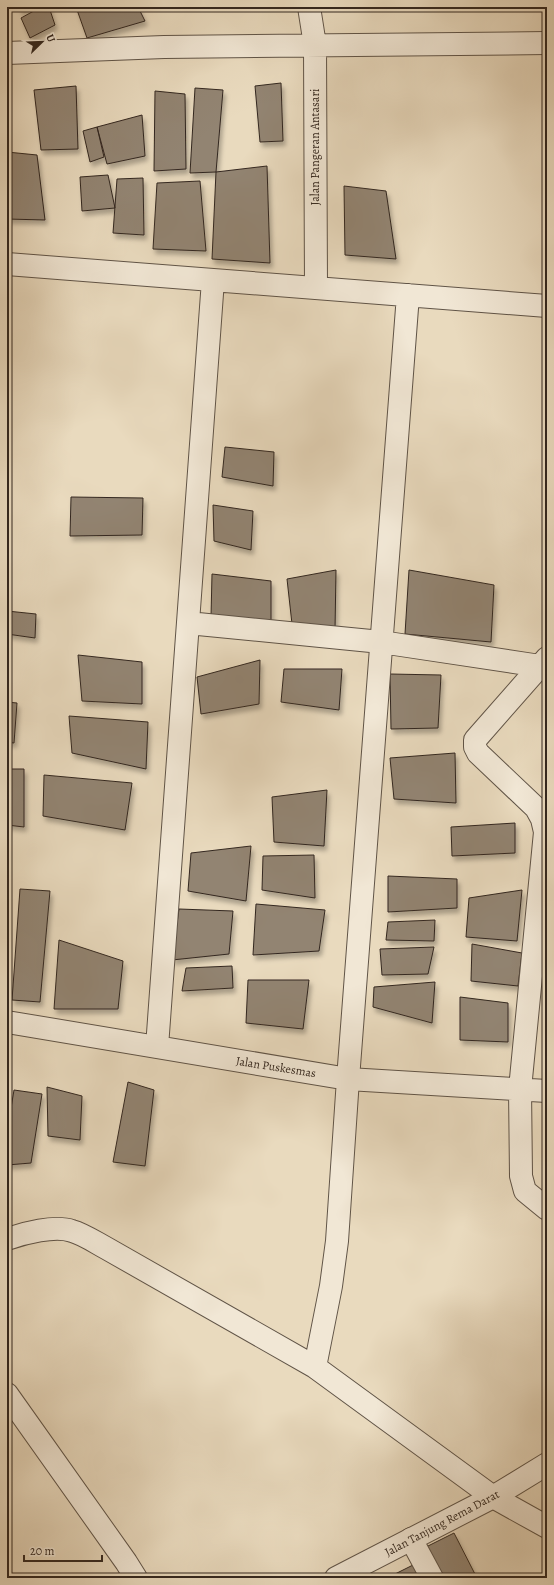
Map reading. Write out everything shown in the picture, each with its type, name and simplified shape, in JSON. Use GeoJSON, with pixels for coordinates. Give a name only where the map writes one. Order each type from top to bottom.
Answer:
{"type":"FeatureCollection","features":[{"type":"Feature","properties":{"kind":"street","name":"Jalan Pangeran Antasari"},"geometry":{"type":"LineString","coordinates":[[309,7],[314,45],[316,288]]}},
{"type":"Feature","properties":{"kind":"street"},"geometry":{"type":"LineString","coordinates":[[7,53],[156,47],[547,42]]}},
{"type":"Feature","properties":{"kind":"street"},"geometry":{"type":"LineString","coordinates":[[7,264],[547,306]]}},
{"type":"Feature","properties":{"kind":"street"},"geometry":{"type":"LineString","coordinates":[[157,1047],[213,280]]}},
{"type":"Feature","properties":{"kind":"street"},"geometry":{"type":"LineString","coordinates":[[315,1367],[331,1286],[337,1241],[408,295]]}},
{"type":"Feature","properties":{"kind":"street"},"geometry":{"type":"LineString","coordinates":[[188,623],[381,642],[544,662]]}},
{"type":"Feature","properties":{"kind":"street"},"geometry":{"type":"LineString","coordinates":[[544,662],[475,740],[475,747],[478,753],[536,808],[542,819],[545,832],[520,1089],[521,1176],[525,1191],[547,1209]]}},
{"type":"Feature","properties":{"kind":"street","name":"Jalan Puskesmas"},"geometry":{"type":"LineString","coordinates":[[7,1022],[348,1079],[547,1090]]}},
{"type":"Feature","properties":{"kind":"street"},"geometry":{"type":"LineString","coordinates":[[7,1239],[24,1233],[37,1231],[71,1230],[180,1289],[315,1367],[493,1497],[547,1527]]}},
{"type":"Feature","properties":{"kind":"street"},"geometry":{"type":"LineString","coordinates":[[7,1394],[136,1578]]}},
{"type":"Feature","properties":{"kind":"street","name":"Jalan Tanjung Rema Darat"},"geometry":{"type":"LineString","coordinates":[[336,1578],[493,1497],[547,1464]]}},
{"type":"Feature","properties":{"kind":"street"},"geometry":{"type":"LineString","coordinates":[[411,1539],[432,1578]]}},
{"type":"Feature","properties":{"kind":"building"},"geometry":{"type":"Polygon","coordinates":[[[18,7],[32,7],[21,11],[18,7]]]}},
{"type":"Feature","properties":{"kind":"building"},"geometry":{"type":"Polygon","coordinates":[[[41,7],[49,7],[55,25],[30,38],[21,18],[41,7]]]}},
{"type":"Feature","properties":{"kind":"building"},"geometry":{"type":"Polygon","coordinates":[[[76,7],[138,7],[145,21],[87,38],[76,7]]]}},
{"type":"Feature","properties":{"kind":"building"},"geometry":{"type":"Polygon","coordinates":[[[281,83],[283,141],[260,142],[255,86],[281,83]]]}},
{"type":"Feature","properties":{"kind":"building"},"geometry":{"type":"Polygon","coordinates":[[[76,86],[78,149],[41,150],[34,90],[76,86]]]}},
{"type":"Feature","properties":{"kind":"building"},"geometry":{"type":"Polygon","coordinates":[[[195,88],[223,90],[216,172],[190,173],[195,88]]]}},
{"type":"Feature","properties":{"kind":"building"},"geometry":{"type":"Polygon","coordinates":[[[155,91],[185,94],[186,169],[154,171],[155,91]]]}},
{"type":"Feature","properties":{"kind":"building"},"geometry":{"type":"Polygon","coordinates":[[[142,115],[145,156],[107,164],[97,127],[142,115]]]}},
{"type":"Feature","properties":{"kind":"building"},"geometry":{"type":"Polygon","coordinates":[[[97,127],[104,157],[90,162],[83,131],[97,127]]]}},
{"type":"Feature","properties":{"kind":"building"},"geometry":{"type":"Polygon","coordinates":[[[7,152],[37,155],[45,220],[7,219],[7,152]]]}},
{"type":"Feature","properties":{"kind":"building"},"geometry":{"type":"Polygon","coordinates":[[[267,166],[270,263],[212,259],[216,172],[267,166]]]}},
{"type":"Feature","properties":{"kind":"building"},"geometry":{"type":"Polygon","coordinates":[[[108,175],[115,208],[82,211],[80,177],[108,175]]]}},
{"type":"Feature","properties":{"kind":"building"},"geometry":{"type":"Polygon","coordinates":[[[143,178],[144,235],[113,233],[117,179],[143,178]]]}},
{"type":"Feature","properties":{"kind":"building"},"geometry":{"type":"Polygon","coordinates":[[[200,181],[206,251],[153,249],[157,183],[200,181]]]}},
{"type":"Feature","properties":{"kind":"building"},"geometry":{"type":"Polygon","coordinates":[[[344,186],[386,191],[396,259],[345,255],[344,186]]]}},
{"type":"Feature","properties":{"kind":"building"},"geometry":{"type":"Polygon","coordinates":[[[225,447],[274,452],[273,486],[222,477],[225,447]]]}},
{"type":"Feature","properties":{"kind":"building"},"geometry":{"type":"Polygon","coordinates":[[[71,497],[143,498],[142,535],[70,536],[71,497]]]}},
{"type":"Feature","properties":{"kind":"building"},"geometry":{"type":"Polygon","coordinates":[[[213,505],[253,511],[251,550],[214,541],[213,505]]]}},
{"type":"Feature","properties":{"kind":"building"},"geometry":{"type":"Polygon","coordinates":[[[336,570],[335,630],[293,633],[287,579],[336,570]]]}},
{"type":"Feature","properties":{"kind":"building"},"geometry":{"type":"Polygon","coordinates":[[[409,570],[494,585],[491,642],[405,634],[409,570]]]}},
{"type":"Feature","properties":{"kind":"building"},"geometry":{"type":"Polygon","coordinates":[[[212,574],[271,581],[271,620],[211,617],[212,574]]]}},
{"type":"Feature","properties":{"kind":"building"},"geometry":{"type":"Polygon","coordinates":[[[7,611],[36,614],[35,638],[7,634],[7,611]]]}},
{"type":"Feature","properties":{"kind":"building"},"geometry":{"type":"Polygon","coordinates":[[[78,655],[142,662],[142,704],[82,701],[78,655]]]}},
{"type":"Feature","properties":{"kind":"building"},"geometry":{"type":"Polygon","coordinates":[[[260,660],[259,704],[201,714],[197,677],[260,660]]]}},
{"type":"Feature","properties":{"kind":"building"},"geometry":{"type":"Polygon","coordinates":[[[284,669],[342,669],[339,710],[281,702],[284,669]]]}},
{"type":"Feature","properties":{"kind":"building"},"geometry":{"type":"Polygon","coordinates":[[[390,674],[441,675],[438,728],[391,729],[390,674]]]}},
{"type":"Feature","properties":{"kind":"building"},"geometry":{"type":"Polygon","coordinates":[[[7,702],[17,703],[14,743],[7,742],[7,702]]]}},
{"type":"Feature","properties":{"kind":"building"},"geometry":{"type":"Polygon","coordinates":[[[69,716],[148,722],[146,769],[72,753],[69,716]]]}},
{"type":"Feature","properties":{"kind":"building"},"geometry":{"type":"Polygon","coordinates":[[[455,753],[456,803],[394,799],[390,758],[455,753]]]}},
{"type":"Feature","properties":{"kind":"building"},"geometry":{"type":"Polygon","coordinates":[[[7,769],[24,769],[24,827],[7,825],[7,769]]]}},
{"type":"Feature","properties":{"kind":"building"},"geometry":{"type":"Polygon","coordinates":[[[44,775],[132,783],[125,830],[43,816],[44,775]]]}},
{"type":"Feature","properties":{"kind":"building"},"geometry":{"type":"Polygon","coordinates":[[[327,790],[324,846],[274,842],[272,797],[327,790]]]}},
{"type":"Feature","properties":{"kind":"building"},"geometry":{"type":"Polygon","coordinates":[[[515,823],[515,853],[452,856],[451,827],[515,823]]]}},
{"type":"Feature","properties":{"kind":"building"},"geometry":{"type":"Polygon","coordinates":[[[251,846],[246,901],[188,891],[191,853],[251,846]]]}},
{"type":"Feature","properties":{"kind":"building"},"geometry":{"type":"Polygon","coordinates":[[[314,855],[315,898],[262,890],[263,856],[314,855]]]}},
{"type":"Feature","properties":{"kind":"building"},"geometry":{"type":"Polygon","coordinates":[[[388,876],[457,879],[457,908],[388,912],[388,876]]]}},
{"type":"Feature","properties":{"kind":"building"},"geometry":{"type":"Polygon","coordinates":[[[20,889],[50,891],[40,1002],[12,1000],[20,889]]]}},
{"type":"Feature","properties":{"kind":"building"},"geometry":{"type":"Polygon","coordinates":[[[522,890],[517,941],[466,937],[469,898],[522,890]]]}},
{"type":"Feature","properties":{"kind":"building"},"geometry":{"type":"Polygon","coordinates":[[[256,904],[325,910],[319,951],[253,955],[256,904]]]}},
{"type":"Feature","properties":{"kind":"building"},"geometry":{"type":"Polygon","coordinates":[[[179,909],[233,911],[229,954],[172,960],[179,909]]]}},
{"type":"Feature","properties":{"kind":"building"},"geometry":{"type":"Polygon","coordinates":[[[435,920],[434,941],[386,940],[388,922],[435,920]]]}},
{"type":"Feature","properties":{"kind":"building"},"geometry":{"type":"Polygon","coordinates":[[[59,940],[123,961],[118,1009],[54,1009],[59,940]]]}},
{"type":"Feature","properties":{"kind":"building"},"geometry":{"type":"Polygon","coordinates":[[[472,944],[522,953],[518,986],[471,981],[472,944]]]}},
{"type":"Feature","properties":{"kind":"building"},"geometry":{"type":"Polygon","coordinates":[[[434,947],[428,974],[382,975],[380,949],[434,947]]]}},
{"type":"Feature","properties":{"kind":"building"},"geometry":{"type":"Polygon","coordinates":[[[232,966],[233,988],[182,991],[186,968],[232,966]]]}},
{"type":"Feature","properties":{"kind":"building"},"geometry":{"type":"Polygon","coordinates":[[[248,980],[309,980],[303,1029],[246,1023],[248,980]]]}},
{"type":"Feature","properties":{"kind":"building"},"geometry":{"type":"Polygon","coordinates":[[[435,982],[432,1023],[373,1007],[374,987],[435,982]]]}},
{"type":"Feature","properties":{"kind":"building"},"geometry":{"type":"Polygon","coordinates":[[[460,997],[508,1003],[508,1042],[460,1040],[460,997]]]}},
{"type":"Feature","properties":{"kind":"building"},"geometry":{"type":"Polygon","coordinates":[[[128,1082],[154,1090],[145,1166],[113,1162],[128,1082]]]}},
{"type":"Feature","properties":{"kind":"building"},"geometry":{"type":"Polygon","coordinates":[[[47,1087],[82,1096],[80,1140],[48,1136],[47,1087]]]}},
{"type":"Feature","properties":{"kind":"building"},"geometry":{"type":"Polygon","coordinates":[[[14,1090],[42,1094],[31,1163],[7,1165],[7,1132],[14,1090]]]}},
{"type":"Feature","properties":{"kind":"building"},"geometry":{"type":"Polygon","coordinates":[[[454,1533],[477,1578],[441,1578],[426,1547],[454,1533]]]}},
{"type":"Feature","properties":{"kind":"building"},"geometry":{"type":"Polygon","coordinates":[[[417,1563],[425,1578],[387,1578],[417,1563]]]}}]}
